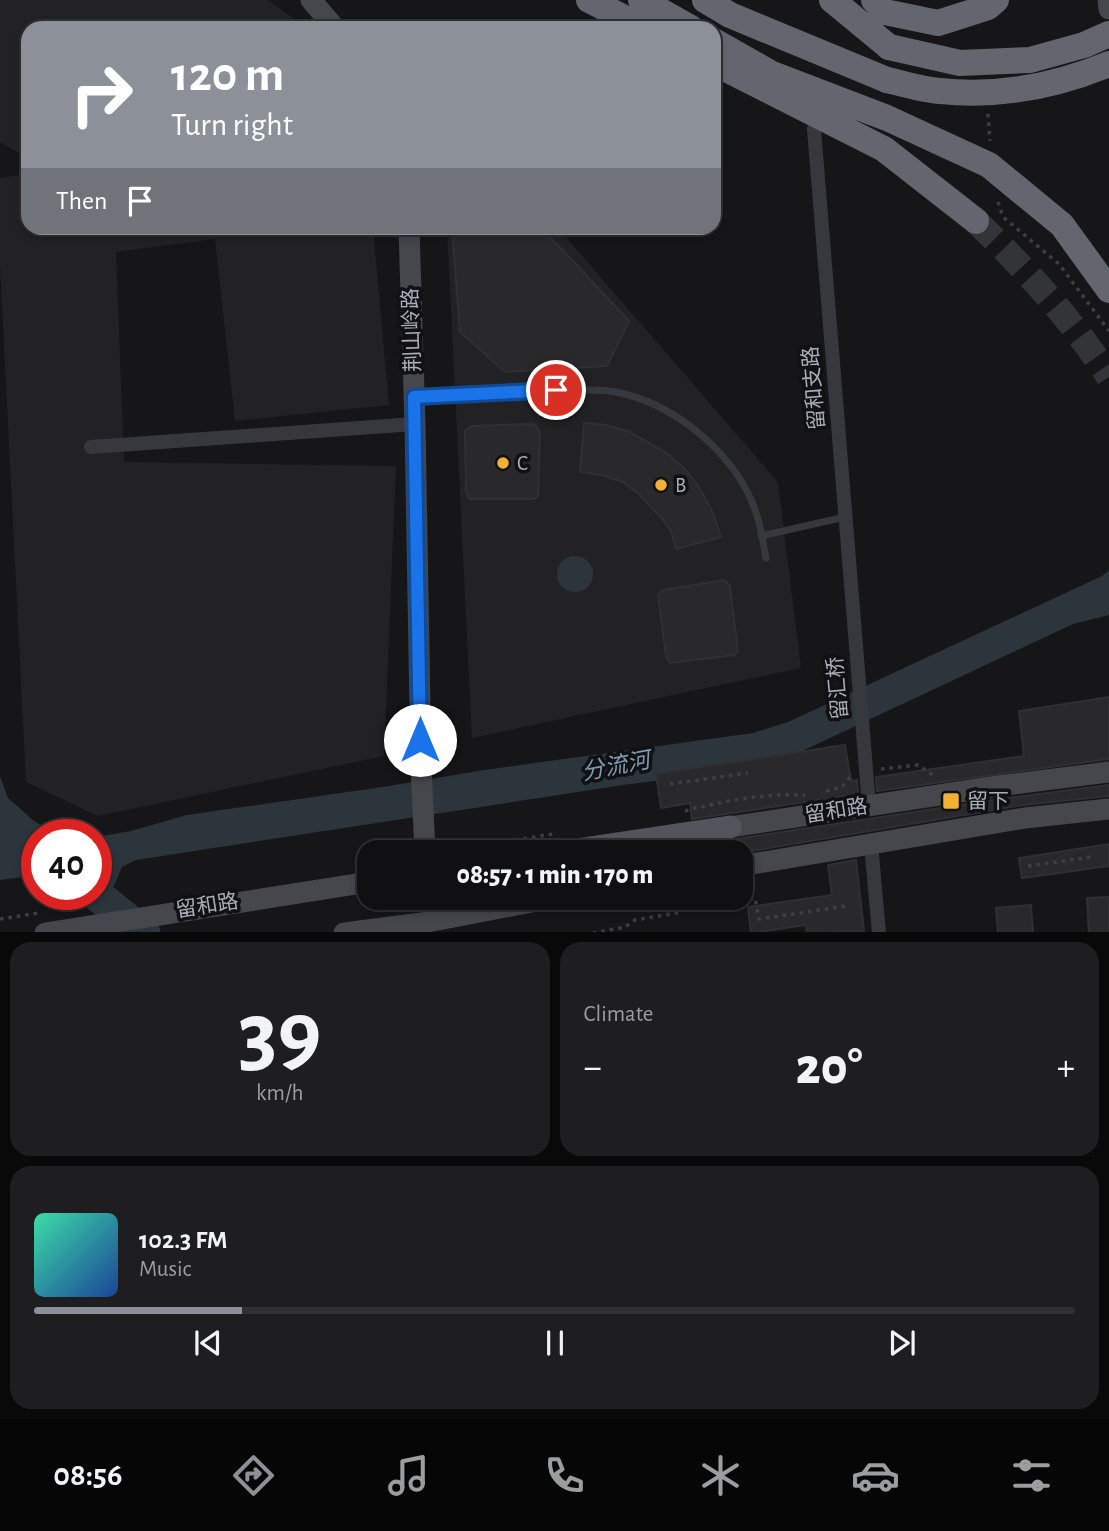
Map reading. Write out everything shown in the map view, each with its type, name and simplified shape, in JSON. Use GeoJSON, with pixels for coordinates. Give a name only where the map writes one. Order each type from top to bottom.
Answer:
{"type":"FeatureCollection","features":[{"type":"Feature","properties":{"kind":"highway"},"geometry":{"type":"LineString","coordinates":[[589,0],[631,21]]}},
{"type":"Feature","properties":{"kind":"highway"},"geometry":{"type":"LineString","coordinates":[[641,0],[678,21]]}},
{"type":"Feature","properties":{"kind":"highway"},"geometry":{"type":"LineString","coordinates":[[705,0],[730,15],[887,80],[939,91],[992,92],[1042,86],[1079,77],[1109,64]]}},
{"type":"Feature","properties":{"kind":"highway"},"geometry":{"type":"LineString","coordinates":[[832,0],[889,47],[960,63],[1030,60],[1084,45],[1109,34]]}},
{"type":"Feature","properties":{"kind":"highway"},"geometry":{"type":"LineString","coordinates":[[874,0],[885,12],[938,23],[988,7],[996,0]]}},
{"type":"Feature","properties":{"kind":"highway"},"geometry":{"type":"LineString","coordinates":[[721,45],[772,74],[887,118],[989,165],[1062,225],[1109,290]]}},
{"type":"Feature","properties":{"kind":"highway"},"geometry":{"type":"LineString","coordinates":[[721,67],[884,149],[976,221]]}},
{"type":"Feature","properties":{"kind":"main road"},"geometry":{"type":"LineString","coordinates":[[311,0],[329,21]]}},
{"type":"Feature","properties":{"kind":"main road"},"geometry":{"type":"LineString","coordinates":[[1108,0],[1109,9]]}},
{"type":"Feature","properties":{"kind":"main road","name":"荆山岭路"},"geometry":{"type":"LineString","coordinates":[[409,235],[424,840]]}},
{"type":"Feature","properties":{"kind":"main road","name":"留和路"},"geometry":{"type":"LineString","coordinates":[[643,840],[998,786],[1109,772]]}},
{"type":"Feature","properties":{"kind":"main road","name":"留和路"},"geometry":{"type":"LineString","coordinates":[[753,864],[1025,818],[1109,809]]}},
{"type":"Feature","properties":{"kind":"main road","name":"留和路"},"geometry":{"type":"LineString","coordinates":[[51,932],[357,883]]}},
{"type":"Feature","properties":{"kind":"main road"},"geometry":{"type":"LineString","coordinates":[[358,932],[442,926],[505,910]]}},
{"type":"Feature","properties":{"kind":"street","name":"留和支路"},"geometry":{"type":"LineString","coordinates":[[814,130],[855,643]]}},
{"type":"Feature","properties":{"kind":"street"},"geometry":{"type":"LineString","coordinates":[[91,447],[415,424]]}},
{"type":"Feature","properties":{"kind":"street","name":"留汇桥"},"geometry":{"type":"LineString","coordinates":[[855,643],[866,771]]}},
{"type":"Feature","properties":{"kind":"street"},"geometry":{"type":"LineString","coordinates":[[866,771],[869,806]]}},
{"type":"Feature","properties":{"kind":"street"},"geometry":{"type":"LineString","coordinates":[[871,844],[879,932]]}},
{"type":"Feature","properties":{"kind":"lane"},"geometry":{"type":"LineString","coordinates":[[414,397],[516,390],[600,390],[626,394],[658,406],[718,451],[743,485],[757,515],[766,558]]}},
{"type":"Feature","properties":{"kind":"lane"},"geometry":{"type":"LineString","coordinates":[[761,536],[845,517]]}},
{"type":"Feature","properties":{"kind":"path"},"geometry":{"type":"LineString","coordinates":[[997,200],[1003,217],[1059,264],[1109,331]]}},
{"type":"Feature","properties":{"kind":"path"},"geometry":{"type":"LineString","coordinates":[[866,771],[918,765]]}},
{"type":"Feature","properties":{"kind":"path"},"geometry":{"type":"LineString","coordinates":[[670,784],[748,773]]}},
{"type":"Feature","properties":{"kind":"path"},"geometry":{"type":"LineString","coordinates":[[1028,866],[1092,857]]}},
{"type":"Feature","properties":{"kind":"path"},"geometry":{"type":"LineString","coordinates":[[753,898],[759,919],[846,906]]}},
{"type":"Feature","properties":{"kind":"path"},"geometry":{"type":"LineString","coordinates":[[598,932],[625,927],[635,920],[682,912]]}},
{"type":"Feature","properties":{"kind":"shaded area"},"geometry":{"type":"Polygon","coordinates":[[[0,0],[268,0],[297,21],[21,21],[21,152],[0,142],[0,0]]]}},
{"type":"Feature","properties":{"kind":"shaded area"},"geometry":{"type":"Polygon","coordinates":[[[21,175],[21,235],[374,235],[389,405],[235,421],[215,239],[116,252],[124,462],[396,466],[384,756],[98,816],[26,782],[0,265],[0,178],[21,175]]]}},
{"type":"Feature","properties":{"kind":"shaded area"},"geometry":{"type":"Polygon","coordinates":[[[447,235],[564,235],[778,482],[801,668],[472,738],[447,235]]]}},
{"type":"Feature","properties":{"kind":"water"},"geometry":{"type":"Polygon","coordinates":[[[575,556],[588,561],[593,574],[588,587],[575,592],[562,587],[557,574],[562,561],[575,556]]]}},
{"type":"Feature","properties":{"kind":"water","name":"分流河"},"geometry":{"type":"Polygon","coordinates":[[[1109,570],[1109,615],[1073,624],[781,761],[735,771],[623,785],[136,860],[122,867],[112,886],[112,834],[187,815],[753,733],[788,722],[1102,576],[1109,570]]]}},
{"type":"Feature","properties":{"kind":"water"},"geometry":{"type":"Polygon","coordinates":[[[0,776],[8,798],[32,819],[21,819],[21,877],[0,880],[0,776]]]}},
{"type":"Feature","properties":{"kind":"building"},"geometry":{"type":"Polygon","coordinates":[[[453,235],[549,235],[629,321],[607,366],[505,372],[460,332],[453,235]]]}},
{"type":"Feature","properties":{"kind":"building","name":"B"},"geometry":{"type":"Polygon","coordinates":[[[584,423],[607,425],[630,432],[668,454],[686,470],[699,487],[713,513],[721,537],[676,549],[671,531],[639,494],[623,482],[580,472],[584,423]]]}},
{"type":"Feature","properties":{"kind":"building","name":"C"},"geometry":{"type":"Polygon","coordinates":[[[533,424],[540,434],[538,496],[534,499],[469,499],[466,491],[465,431],[471,426],[533,424]]]}},
{"type":"Feature","properties":{"kind":"building"},"geometry":{"type":"Polygon","coordinates":[[[724,580],[730,586],[738,651],[735,655],[670,663],[666,656],[658,595],[663,590],[724,580]]]}},
{"type":"Feature","properties":{"kind":"building"},"geometry":{"type":"Polygon","coordinates":[[[1109,697],[1109,759],[877,791],[876,777],[1024,756],[1019,711],[1109,697]]]}},
{"type":"Feature","properties":{"kind":"building"},"geometry":{"type":"Polygon","coordinates":[[[845,745],[851,781],[857,780],[858,794],[692,819],[690,803],[661,808],[656,774],[845,745]]]}},
{"type":"Feature","properties":{"kind":"building"},"geometry":{"type":"Polygon","coordinates":[[[1109,785],[1109,796],[1023,805],[753,851],[753,840],[730,840],[736,839],[1109,785]]]}},
{"type":"Feature","properties":{"kind":"building","name":"留下"},"geometry":{"type":"Polygon","coordinates":[[[1109,844],[1109,866],[1022,878],[1019,858],[1109,844]]]}},
{"type":"Feature","properties":{"kind":"building"},"geometry":{"type":"Polygon","coordinates":[[[856,860],[864,931],[807,932],[806,925],[751,932],[748,910],[753,910],[753,906],[832,895],[828,865],[856,860]]]}},
{"type":"Feature","properties":{"kind":"building"},"geometry":{"type":"Polygon","coordinates":[[[1109,897],[1109,932],[1089,932],[1087,898],[1109,897]]]}},
{"type":"Feature","properties":{"kind":"building"},"geometry":{"type":"Polygon","coordinates":[[[1031,905],[1033,932],[998,932],[996,908],[1031,905]]]}},
{"type":"Feature","properties":{"kind":"waterway"},"geometry":{"type":"LineString","coordinates":[[112,907],[143,932]]}},
{"type":"Feature","properties":{"kind":"tunnel"},"geometry":{"type":"LineString","coordinates":[[976,221],[1047,295],[1109,377]]}},
{"type":"Feature","properties":{"kind":"place","name":"C"},"geometry":{"type":"Point","coordinates":[503,463]}},
{"type":"Feature","properties":{"kind":"place","name":"B"},"geometry":{"type":"Point","coordinates":[661,485]}},
{"type":"Feature","properties":{"kind":"place","name":"留下"},"geometry":{"type":"Point","coordinates":[951,801]}},
{"type":"Feature","properties":{"kind":"route"},"geometry":{"type":"LineString","coordinates":[[420,740],[414,397],[556,390]]}}]}
